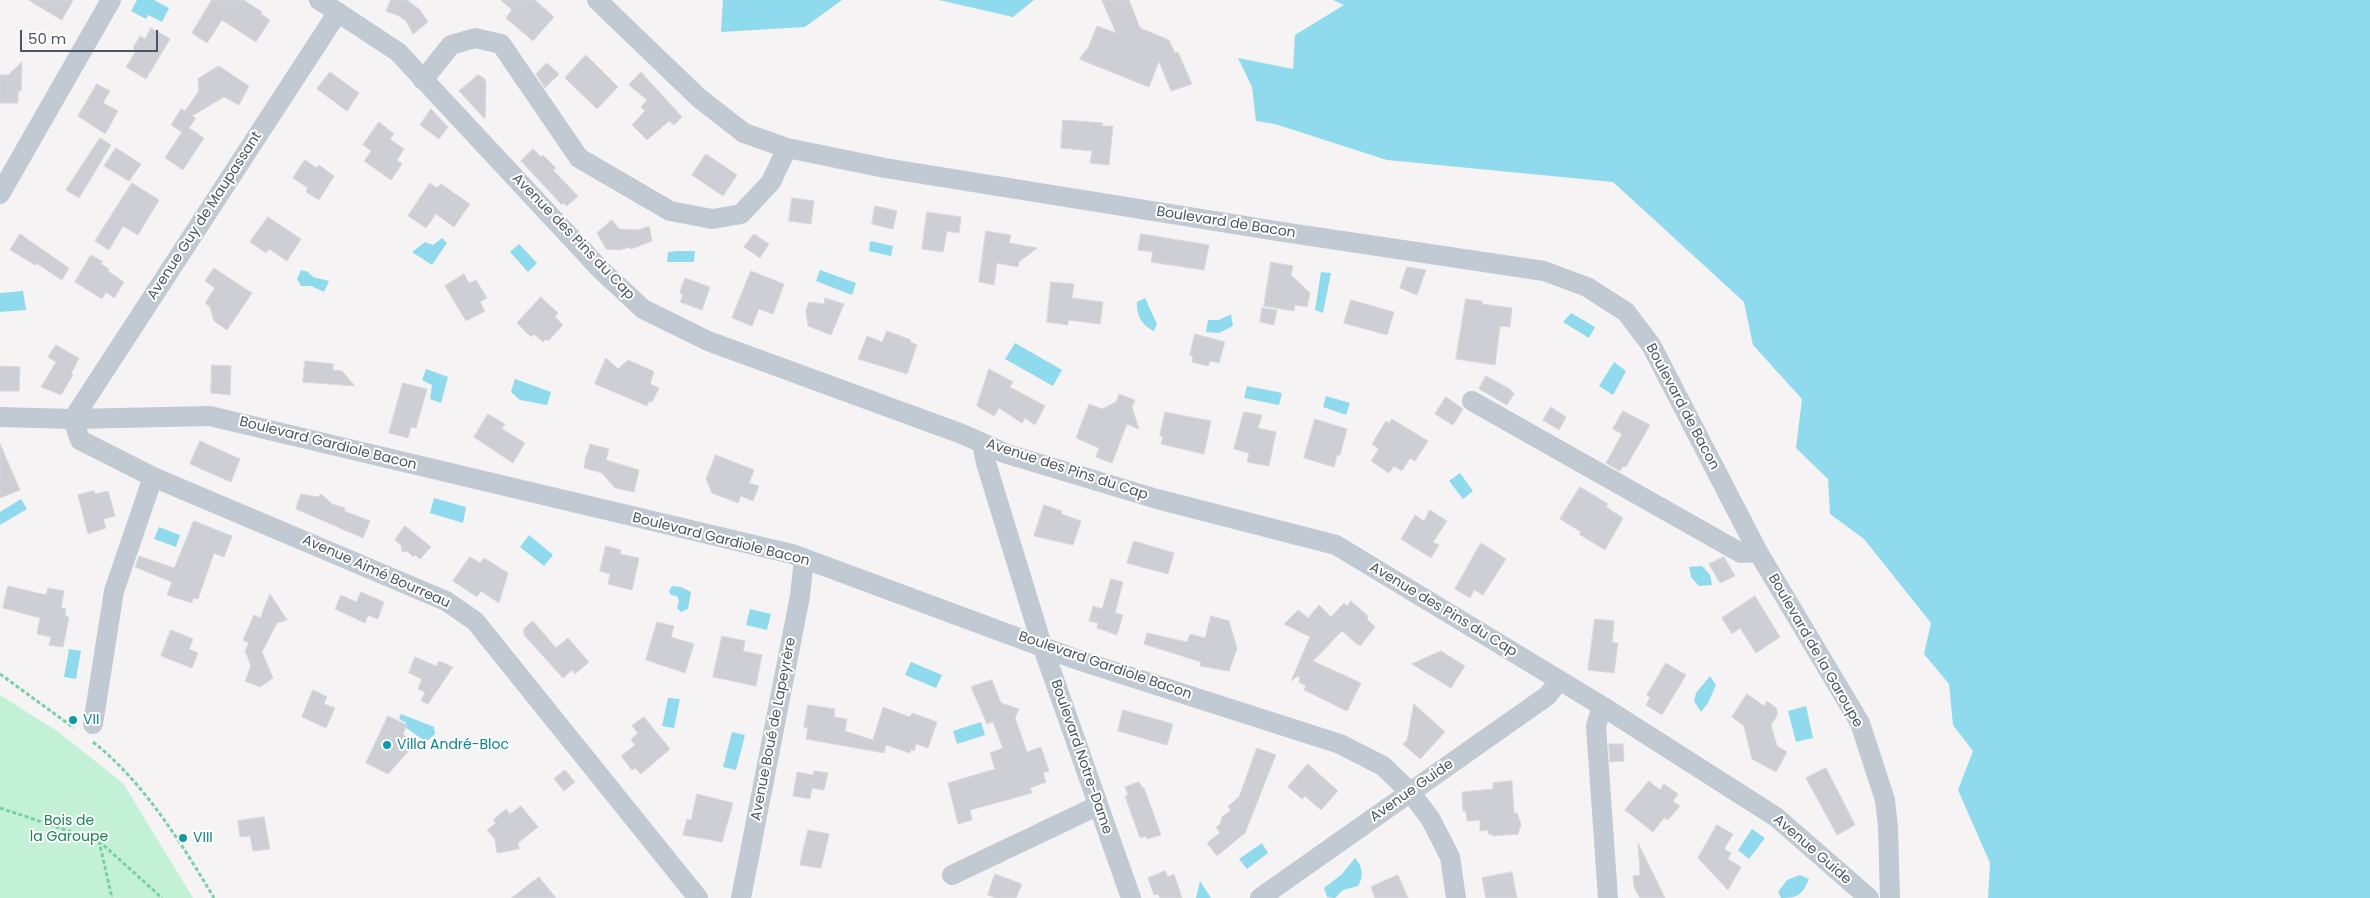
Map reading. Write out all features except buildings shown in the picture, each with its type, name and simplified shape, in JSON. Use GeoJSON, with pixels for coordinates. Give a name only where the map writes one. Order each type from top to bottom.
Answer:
{"type":"FeatureCollection","features":[{"type":"Feature","properties":{"kind":"street"},"geometry":{"type":"LineString","coordinates":[[0,194],[111,0]]}},
{"type":"Feature","properties":{"kind":"street","name":"Avenue des Pins du Cap"},"geometry":{"type":"LineString","coordinates":[[320,0],[398,52],[601,270],[643,309],[708,341],[962,434],[1007,454],[1157,499],[1336,545],[1602,706]]}},
{"type":"Feature","properties":{"kind":"street","name":"Boulevard de Bacon"},"geometry":{"type":"LineString","coordinates":[[597,0],[699,98],[744,133],[787,148],[894,169],[1283,232],[1544,270],[1587,286],[1626,312],[1651,345],[1758,552]]}},
{"type":"Feature","properties":{"kind":"street","name":"Avenue Guy de Maupassant"},"geometry":{"type":"LineString","coordinates":[[73,420],[338,12]]}},
{"type":"Feature","properties":{"kind":"street"},"geometry":{"type":"LineString","coordinates":[[424,80],[451,46],[474,38],[501,44],[579,158],[670,211],[712,219],[740,214],[771,182],[787,148]]}},
{"type":"Feature","properties":{"kind":"street"},"geometry":{"type":"LineString","coordinates":[[1472,401],[1741,554],[1758,552]]}},
{"type":"Feature","properties":{"kind":"street","name":"Boulevard Gardiole Bacon"},"geometry":{"type":"LineString","coordinates":[[0,417],[73,420],[210,416],[804,559],[1042,645],[1078,660],[1340,744],[1383,766],[1410,792],[1430,818],[1450,857],[1456,898]]}},
{"type":"Feature","properties":{"kind":"street","name":"Avenue Aimé Bourreau"},"geometry":{"type":"LineString","coordinates":[[73,420],[80,440],[153,477],[446,601],[475,622],[698,898]]}},
{"type":"Feature","properties":{"kind":"street","name":"Boulevard Notre-Dame"},"geometry":{"type":"LineString","coordinates":[[982,443],[986,463],[1042,645],[1097,806],[1131,898]]}},
{"type":"Feature","properties":{"kind":"street"},"geometry":{"type":"LineString","coordinates":[[87,732],[114,591],[153,477]]}},
{"type":"Feature","properties":{"kind":"street","name":"Boulevard de la Garoupe"},"geometry":{"type":"LineString","coordinates":[[1758,552],[1860,723],[1885,800],[1888,826],[1890,898]]}},
{"type":"Feature","properties":{"kind":"street","name":"Avenue Boué de Lapeyrère"},"geometry":{"type":"LineString","coordinates":[[741,898],[800,596],[804,559]]}},
{"type":"Feature","properties":{"kind":"street","name":"Avenue Guide"},"geometry":{"type":"LineString","coordinates":[[1260,898],[1547,696],[1559,680]]}},
{"type":"Feature","properties":{"kind":"street"},"geometry":{"type":"LineString","coordinates":[[1602,706],[1596,726],[1608,898]]}},
{"type":"Feature","properties":{"kind":"street","name":"Avenue Guide"},"geometry":{"type":"LineString","coordinates":[[1602,706],[1776,817],[1869,898]]}},
{"type":"Feature","properties":{"kind":"street"},"geometry":{"type":"LineString","coordinates":[[952,875],[1097,806]]}},
{"type":"Feature","properties":{"kind":"path"},"geometry":{"type":"LineString","coordinates":[[0,674],[87,732],[112,757],[178,836],[214,898]]}},
{"type":"Feature","properties":{"kind":"path"},"geometry":{"type":"LineString","coordinates":[[0,808],[99,841],[162,898]]}},
{"type":"Feature","properties":{"kind":"path"},"geometry":{"type":"LineString","coordinates":[[99,841],[112,898]]}},
{"type":"Feature","properties":{"kind":"green space","name":"Bois de la Garoupe"},"geometry":{"type":"Polygon","coordinates":[[[0,695],[57,731],[123,783],[193,898],[0,898],[0,695]]]}},
{"type":"Feature","properties":{"kind":"water"},"geometry":{"type":"Polygon","coordinates":[[[137,0],[154,0],[169,8],[162,22],[148,15],[146,19],[131,11],[137,0]]]}},
{"type":"Feature","properties":{"kind":"water"},"geometry":{"type":"Polygon","coordinates":[[[723,0],[842,0],[805,27],[721,32],[723,0]]]}},
{"type":"Feature","properties":{"kind":"water"},"geometry":{"type":"Polygon","coordinates":[[[939,0],[1034,0],[1013,17],[939,0]]]}},
{"type":"Feature","properties":{"kind":"water"},"geometry":{"type":"Polygon","coordinates":[[[1333,0],[2370,0],[2370,898],[1988,898],[1990,863],[1958,790],[1973,751],[1953,725],[1949,684],[1924,654],[1931,623],[1864,539],[1830,514],[1828,479],[1796,448],[1802,399],[1753,345],[1744,302],[1613,182],[1387,160],[1275,124],[1256,121],[1252,87],[1238,58],[1293,69],[1295,35],[1344,5],[1333,0]]]}},
{"type":"Feature","properties":{"kind":"water"},"geometry":{"type":"Polygon","coordinates":[[[442,238],[447,243],[432,265],[412,252],[425,242],[433,245],[442,238]]]}},
{"type":"Feature","properties":{"kind":"water"},"geometry":{"type":"Polygon","coordinates":[[[870,241],[893,246],[891,256],[869,251],[870,241]]]}},
{"type":"Feature","properties":{"kind":"water"},"geometry":{"type":"Polygon","coordinates":[[[519,244],[537,263],[528,272],[510,252],[519,244]]]}},
{"type":"Feature","properties":{"kind":"water"},"geometry":{"type":"Polygon","coordinates":[[[695,251],[694,262],[667,262],[668,252],[695,251]]]}},
{"type":"Feature","properties":{"kind":"water"},"geometry":{"type":"Polygon","coordinates":[[[301,270],[308,272],[313,277],[329,281],[324,292],[311,286],[301,286],[297,279],[301,270]]]}},
{"type":"Feature","properties":{"kind":"water"},"geometry":{"type":"Polygon","coordinates":[[[820,270],[856,283],[852,295],[816,281],[820,270]]]}},
{"type":"Feature","properties":{"kind":"water"},"geometry":{"type":"Polygon","coordinates":[[[1321,272],[1331,273],[1323,313],[1315,310],[1321,272]]]}},
{"type":"Feature","properties":{"kind":"water"},"geometry":{"type":"Polygon","coordinates":[[[23,291],[26,310],[0,312],[0,293],[23,291]]]}},
{"type":"Feature","properties":{"kind":"water"},"geometry":{"type":"Polygon","coordinates":[[[1145,298],[1157,324],[1154,331],[1143,323],[1138,311],[1137,302],[1145,298]]]}},
{"type":"Feature","properties":{"kind":"water"},"geometry":{"type":"Polygon","coordinates":[[[1571,313],[1595,327],[1589,338],[1563,322],[1571,313]]]}},
{"type":"Feature","properties":{"kind":"water"},"geometry":{"type":"Polygon","coordinates":[[[1231,314],[1233,326],[1219,333],[1206,332],[1208,320],[1219,320],[1231,314]]]}},
{"type":"Feature","properties":{"kind":"water"},"geometry":{"type":"Polygon","coordinates":[[[1015,343],[1062,370],[1053,386],[1005,359],[1015,343]]]}},
{"type":"Feature","properties":{"kind":"water"},"geometry":{"type":"Polygon","coordinates":[[[1614,362],[1626,371],[1613,395],[1599,386],[1614,362]]]}},
{"type":"Feature","properties":{"kind":"water"},"geometry":{"type":"Polygon","coordinates":[[[426,369],[448,377],[441,403],[430,399],[432,385],[422,380],[426,369]]]}},
{"type":"Feature","properties":{"kind":"water"},"geometry":{"type":"Polygon","coordinates":[[[515,379],[551,392],[547,405],[520,400],[511,392],[515,379]]]}},
{"type":"Feature","properties":{"kind":"water"},"geometry":{"type":"Polygon","coordinates":[[[1247,386],[1282,393],[1279,405],[1244,398],[1247,386]]]}},
{"type":"Feature","properties":{"kind":"water"},"geometry":{"type":"Polygon","coordinates":[[[1326,396],[1350,403],[1346,415],[1323,407],[1326,396]]]}},
{"type":"Feature","properties":{"kind":"water"},"geometry":{"type":"Polygon","coordinates":[[[1460,473],[1473,491],[1463,499],[1449,481],[1460,473]]]}},
{"type":"Feature","properties":{"kind":"water"},"geometry":{"type":"Polygon","coordinates":[[[434,498],[466,507],[463,523],[430,513],[434,498]]]}},
{"type":"Feature","properties":{"kind":"water"},"geometry":{"type":"Polygon","coordinates":[[[21,499],[27,509],[0,525],[0,512],[21,499]]]}},
{"type":"Feature","properties":{"kind":"water"},"geometry":{"type":"Polygon","coordinates":[[[159,527],[180,535],[176,547],[154,539],[159,527]]]}},
{"type":"Feature","properties":{"kind":"water"},"geometry":{"type":"Polygon","coordinates":[[[529,535],[553,555],[544,566],[520,547],[529,535]]]}},
{"type":"Feature","properties":{"kind":"water"},"geometry":{"type":"Polygon","coordinates":[[[1702,566],[1710,575],[1712,585],[1699,586],[1691,577],[1689,567],[1702,566]]]}},
{"type":"Feature","properties":{"kind":"water"},"geometry":{"type":"Polygon","coordinates":[[[672,586],[681,587],[691,592],[688,609],[681,612],[677,608],[679,601],[677,596],[671,595],[669,591],[672,586]]]}},
{"type":"Feature","properties":{"kind":"water"},"geometry":{"type":"Polygon","coordinates":[[[750,609],[771,614],[767,630],[746,625],[750,609]]]}},
{"type":"Feature","properties":{"kind":"water"},"geometry":{"type":"Polygon","coordinates":[[[69,649],[81,651],[76,679],[64,677],[69,649]]]}},
{"type":"Feature","properties":{"kind":"water"},"geometry":{"type":"Polygon","coordinates":[[[911,662],[942,675],[936,688],[905,675],[911,662]]]}},
{"type":"Feature","properties":{"kind":"water"},"geometry":{"type":"Polygon","coordinates":[[[1710,676],[1716,685],[1708,703],[1701,712],[1694,701],[1696,693],[1710,676]]]}},
{"type":"Feature","properties":{"kind":"water"},"geometry":{"type":"Polygon","coordinates":[[[668,698],[680,699],[674,728],[662,726],[668,698]]]}},
{"type":"Feature","properties":{"kind":"water"},"geometry":{"type":"Polygon","coordinates":[[[1806,706],[1813,738],[1796,742],[1788,711],[1806,706]]]}},
{"type":"Feature","properties":{"kind":"water"},"geometry":{"type":"Polygon","coordinates":[[[401,714],[434,727],[435,734],[426,742],[405,727],[406,723],[399,719],[401,714]]]}},
{"type":"Feature","properties":{"kind":"water"},"geometry":{"type":"Polygon","coordinates":[[[981,722],[985,735],[957,744],[953,731],[981,722]]]}},
{"type":"Feature","properties":{"kind":"water"},"geometry":{"type":"Polygon","coordinates":[[[732,732],[745,735],[736,770],[723,767],[732,732]]]}},
{"type":"Feature","properties":{"kind":"water"},"geometry":{"type":"Polygon","coordinates":[[[1752,829],[1765,838],[1749,859],[1738,850],[1752,829]]]}},
{"type":"Feature","properties":{"kind":"water"},"geometry":{"type":"Polygon","coordinates":[[[1262,843],[1268,853],[1247,869],[1239,859],[1262,843]]]}},
{"type":"Feature","properties":{"kind":"water"},"geometry":{"type":"Polygon","coordinates":[[[1355,858],[1362,872],[1358,886],[1343,890],[1335,898],[1327,897],[1324,888],[1342,874],[1355,858]]]}},
{"type":"Feature","properties":{"kind":"water"},"geometry":{"type":"Polygon","coordinates":[[[1800,875],[1809,879],[1802,892],[1792,897],[1781,898],[1778,892],[1787,880],[1800,875]]]}},
{"type":"Feature","properties":{"kind":"water"},"geometry":{"type":"Polygon","coordinates":[[[1200,881],[1211,898],[1196,898],[1200,881]]]}},
{"type":"Feature","properties":{"kind":"place","name":"VII"},"geometry":{"type":"Point","coordinates":[73,720]}},
{"type":"Feature","properties":{"kind":"place","name":"Villa André-Bloc"},"geometry":{"type":"Point","coordinates":[387,745]}},
{"type":"Feature","properties":{"kind":"place","name":"VIII"},"geometry":{"type":"Point","coordinates":[183,838]}}]}
